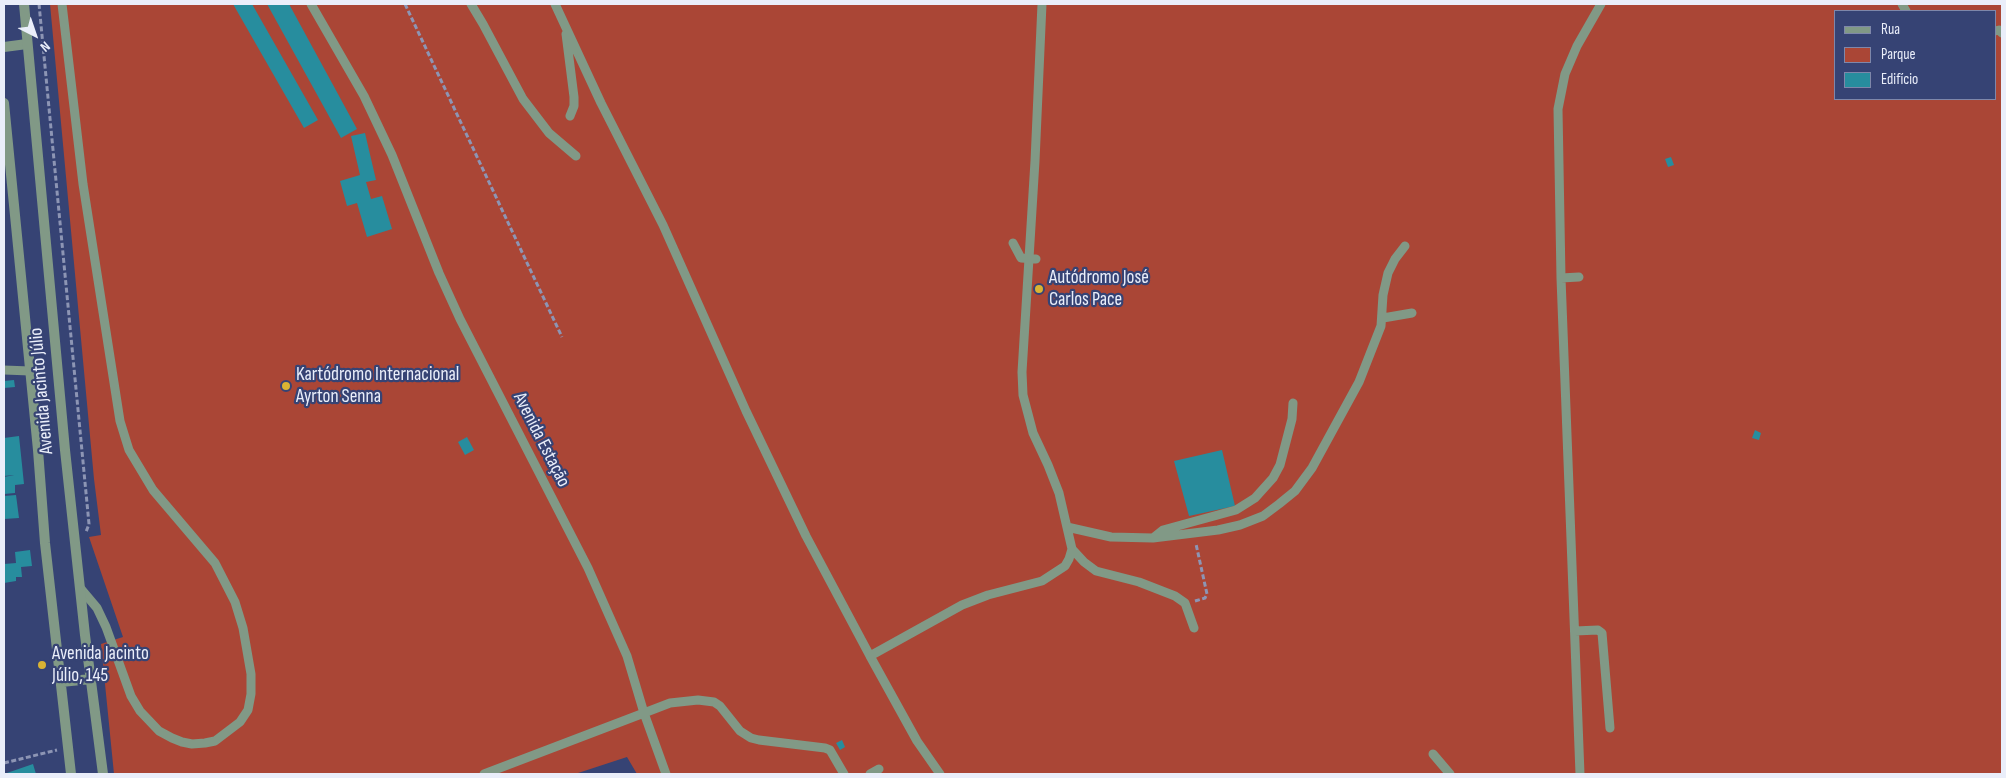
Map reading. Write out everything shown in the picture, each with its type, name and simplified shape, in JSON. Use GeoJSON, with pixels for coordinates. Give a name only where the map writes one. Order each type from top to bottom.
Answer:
{"type":"FeatureCollection","features":[{"type":"Feature","properties":{"kind":"street","name":"Avenida Jacinto Júlio"},"geometry":{"type":"LineString","coordinates":[[24,4],[65,450],[103,774]]}},
{"type":"Feature","properties":{"kind":"street"},"geometry":{"type":"LineString","coordinates":[[4,47],[27,44]]}},
{"type":"Feature","properties":{"kind":"street","name":"Avenida Jacinto Júlio"},"geometry":{"type":"LineString","coordinates":[[4,103],[7,169],[30,371],[45,543],[71,774]]}},
{"type":"Feature","properties":{"kind":"street"},"geometry":{"type":"LineString","coordinates":[[61,682],[91,679]]}},
{"type":"Feature","properties":{"kind":"lane"},"geometry":{"type":"LineString","coordinates":[[62,4],[82,175],[120,421],[128,450],[152,490],[215,563],[235,602],[243,628],[251,694],[248,710],[240,722],[215,741],[205,743],[192,744],[182,742],[159,731],[140,711],[131,696],[106,626],[97,608],[81,589]]}},
{"type":"Feature","properties":{"kind":"lane","name":"Avenida Estação"},"geometry":{"type":"LineString","coordinates":[[311,4],[364,96],[404,184],[439,273],[460,319],[588,568],[627,656],[644,713],[666,774]]}},
{"type":"Feature","properties":{"kind":"lane"},"geometry":{"type":"LineString","coordinates":[[470,4],[483,24],[523,99],[549,133],[576,156]]}},
{"type":"Feature","properties":{"kind":"lane"},"geometry":{"type":"LineString","coordinates":[[554,4],[663,225],[746,411],[806,536],[917,741],[940,774]]}},
{"type":"Feature","properties":{"kind":"lane"},"geometry":{"type":"LineString","coordinates":[[870,656],[962,605],[988,594],[1042,581],[1064,566],[1072,549],[1059,493],[1033,433],[1023,395],[1022,372],[1032,259],[1042,4]]}},
{"type":"Feature","properties":{"kind":"lane"},"geometry":{"type":"LineString","coordinates":[[1580,774],[1561,278],[1558,134],[1560,91],[1565,74],[1577,46],[1601,4]]}},
{"type":"Feature","properties":{"kind":"lane"},"geometry":{"type":"LineString","coordinates":[[565,26],[574,96],[574,106],[570,116]]}},
{"type":"Feature","properties":{"kind":"lane"},"geometry":{"type":"LineString","coordinates":[[1012,243],[1019,256],[1032,259]]}},
{"type":"Feature","properties":{"kind":"lane"},"geometry":{"type":"LineString","coordinates":[[1068,527],[1111,537],[1153,538],[1218,530],[1252,521],[1263,516],[1295,491],[1312,468],[1359,382],[1379,334],[1383,318],[1383,295],[1388,273],[1395,259],[1406,246]]}},
{"type":"Feature","properties":{"kind":"lane"},"geometry":{"type":"LineString","coordinates":[[1561,278],[1579,277]]}},
{"type":"Feature","properties":{"kind":"lane"},"geometry":{"type":"LineString","coordinates":[[1383,318],[1412,314]]}},
{"type":"Feature","properties":{"kind":"lane"},"geometry":{"type":"LineString","coordinates":[[4,370],[30,371]]}},
{"type":"Feature","properties":{"kind":"lane"},"geometry":{"type":"LineString","coordinates":[[1153,538],[1158,533],[1171,527],[1236,510],[1255,498],[1265,488],[1280,465],[1292,419],[1293,403]]}},
{"type":"Feature","properties":{"kind":"lane"},"geometry":{"type":"LineString","coordinates":[[1072,549],[1096,571],[1166,591],[1185,603],[1194,628]]}},
{"type":"Feature","properties":{"kind":"lane"},"geometry":{"type":"LineString","coordinates":[[1574,631],[1598,630],[1602,633],[1610,728]]}},
{"type":"Feature","properties":{"kind":"lane"},"geometry":{"type":"LineString","coordinates":[[484,774],[670,703],[698,700],[714,702],[720,706],[740,731],[751,738],[830,750],[844,774]]}},
{"type":"Feature","properties":{"kind":"lane"},"geometry":{"type":"LineString","coordinates":[[1433,754],[1450,774]]}},
{"type":"Feature","properties":{"kind":"lane"},"geometry":{"type":"LineString","coordinates":[[870,774],[879,769]]}},
{"type":"Feature","properties":{"kind":"path"},"geometry":{"type":"LineString","coordinates":[[39,4],[89,524],[86,532],[75,540]]}},
{"type":"Feature","properties":{"kind":"path"},"geometry":{"type":"LineString","coordinates":[[405,4],[562,337]]}},
{"type":"Feature","properties":{"kind":"path"},"geometry":{"type":"LineString","coordinates":[[1185,603],[1205,598],[1207,595],[1193,533]]}},
{"type":"Feature","properties":{"kind":"path"},"geometry":{"type":"LineString","coordinates":[[4,763],[39,753],[68,748]]}},
{"type":"Feature","properties":{"kind":"green space","name":"Autódromo José Carlos Pace"},"geometry":{"type":"Polygon","coordinates":[[[50,4],[2002,4],[2002,774],[637,774],[627,757],[575,774],[114,774],[101,644],[123,637],[89,537],[101,535],[94,479],[50,4]]]}},
{"type":"Feature","properties":{"kind":"building"},"geometry":{"type":"Polygon","coordinates":[[[233,4],[252,4],[318,120],[304,128],[233,4]]]}},
{"type":"Feature","properties":{"kind":"building"},"geometry":{"type":"Polygon","coordinates":[[[267,4],[289,4],[357,129],[341,138],[267,4]]]}},
{"type":"Feature","properties":{"kind":"building"},"geometry":{"type":"Polygon","coordinates":[[[365,133],[376,180],[366,182],[371,199],[382,196],[392,229],[367,237],[357,203],[347,206],[340,181],[360,175],[351,136],[365,133]]]}},
{"type":"Feature","properties":{"kind":"building"},"geometry":{"type":"Polygon","coordinates":[[[1671,157],[1674,165],[1668,167],[1665,159],[1671,157]]]}},
{"type":"Feature","properties":{"kind":"building"},"geometry":{"type":"Polygon","coordinates":[[[14,380],[15,387],[4,388],[4,381],[14,380]]]}},
{"type":"Feature","properties":{"kind":"building"},"geometry":{"type":"Polygon","coordinates":[[[1755,430],[1761,433],[1759,440],[1752,438],[1755,430]]]}},
{"type":"Feature","properties":{"kind":"building"},"geometry":{"type":"Polygon","coordinates":[[[19,436],[24,484],[15,485],[15,493],[4,494],[4,477],[14,475],[4,476],[4,438],[19,436]]]}},
{"type":"Feature","properties":{"kind":"building"},"geometry":{"type":"Polygon","coordinates":[[[467,437],[474,450],[465,455],[458,442],[467,437]]]}},
{"type":"Feature","properties":{"kind":"building"},"geometry":{"type":"Polygon","coordinates":[[[1222,450],[1235,506],[1189,516],[1174,461],[1222,450]]]}},
{"type":"Feature","properties":{"kind":"building"},"geometry":{"type":"Polygon","coordinates":[[[16,495],[19,518],[4,519],[4,496],[16,495]]]}},
{"type":"Feature","properties":{"kind":"building"},"geometry":{"type":"Polygon","coordinates":[[[30,550],[32,566],[21,567],[22,577],[16,577],[16,581],[4,583],[4,564],[16,563],[15,552],[30,550]]]}},
{"type":"Feature","properties":{"kind":"building"},"geometry":{"type":"Polygon","coordinates":[[[842,740],[845,747],[840,750],[836,743],[842,740]]]}},
{"type":"Feature","properties":{"kind":"building"},"geometry":{"type":"Polygon","coordinates":[[[33,764],[36,774],[4,774],[33,764]]]}},
{"type":"Feature","properties":{"kind":"place","name":"Autódromo José Carlos Pace"},"geometry":{"type":"Point","coordinates":[1039,289]}},
{"type":"Feature","properties":{"kind":"place","name":"Kartódromo Internacional Ayrton Senna"},"geometry":{"type":"Point","coordinates":[286,386]}},
{"type":"Feature","properties":{"kind":"place","name":"Avenida Jacinto Júlio, 145"},"geometry":{"type":"Point","coordinates":[42,665]}}]}
